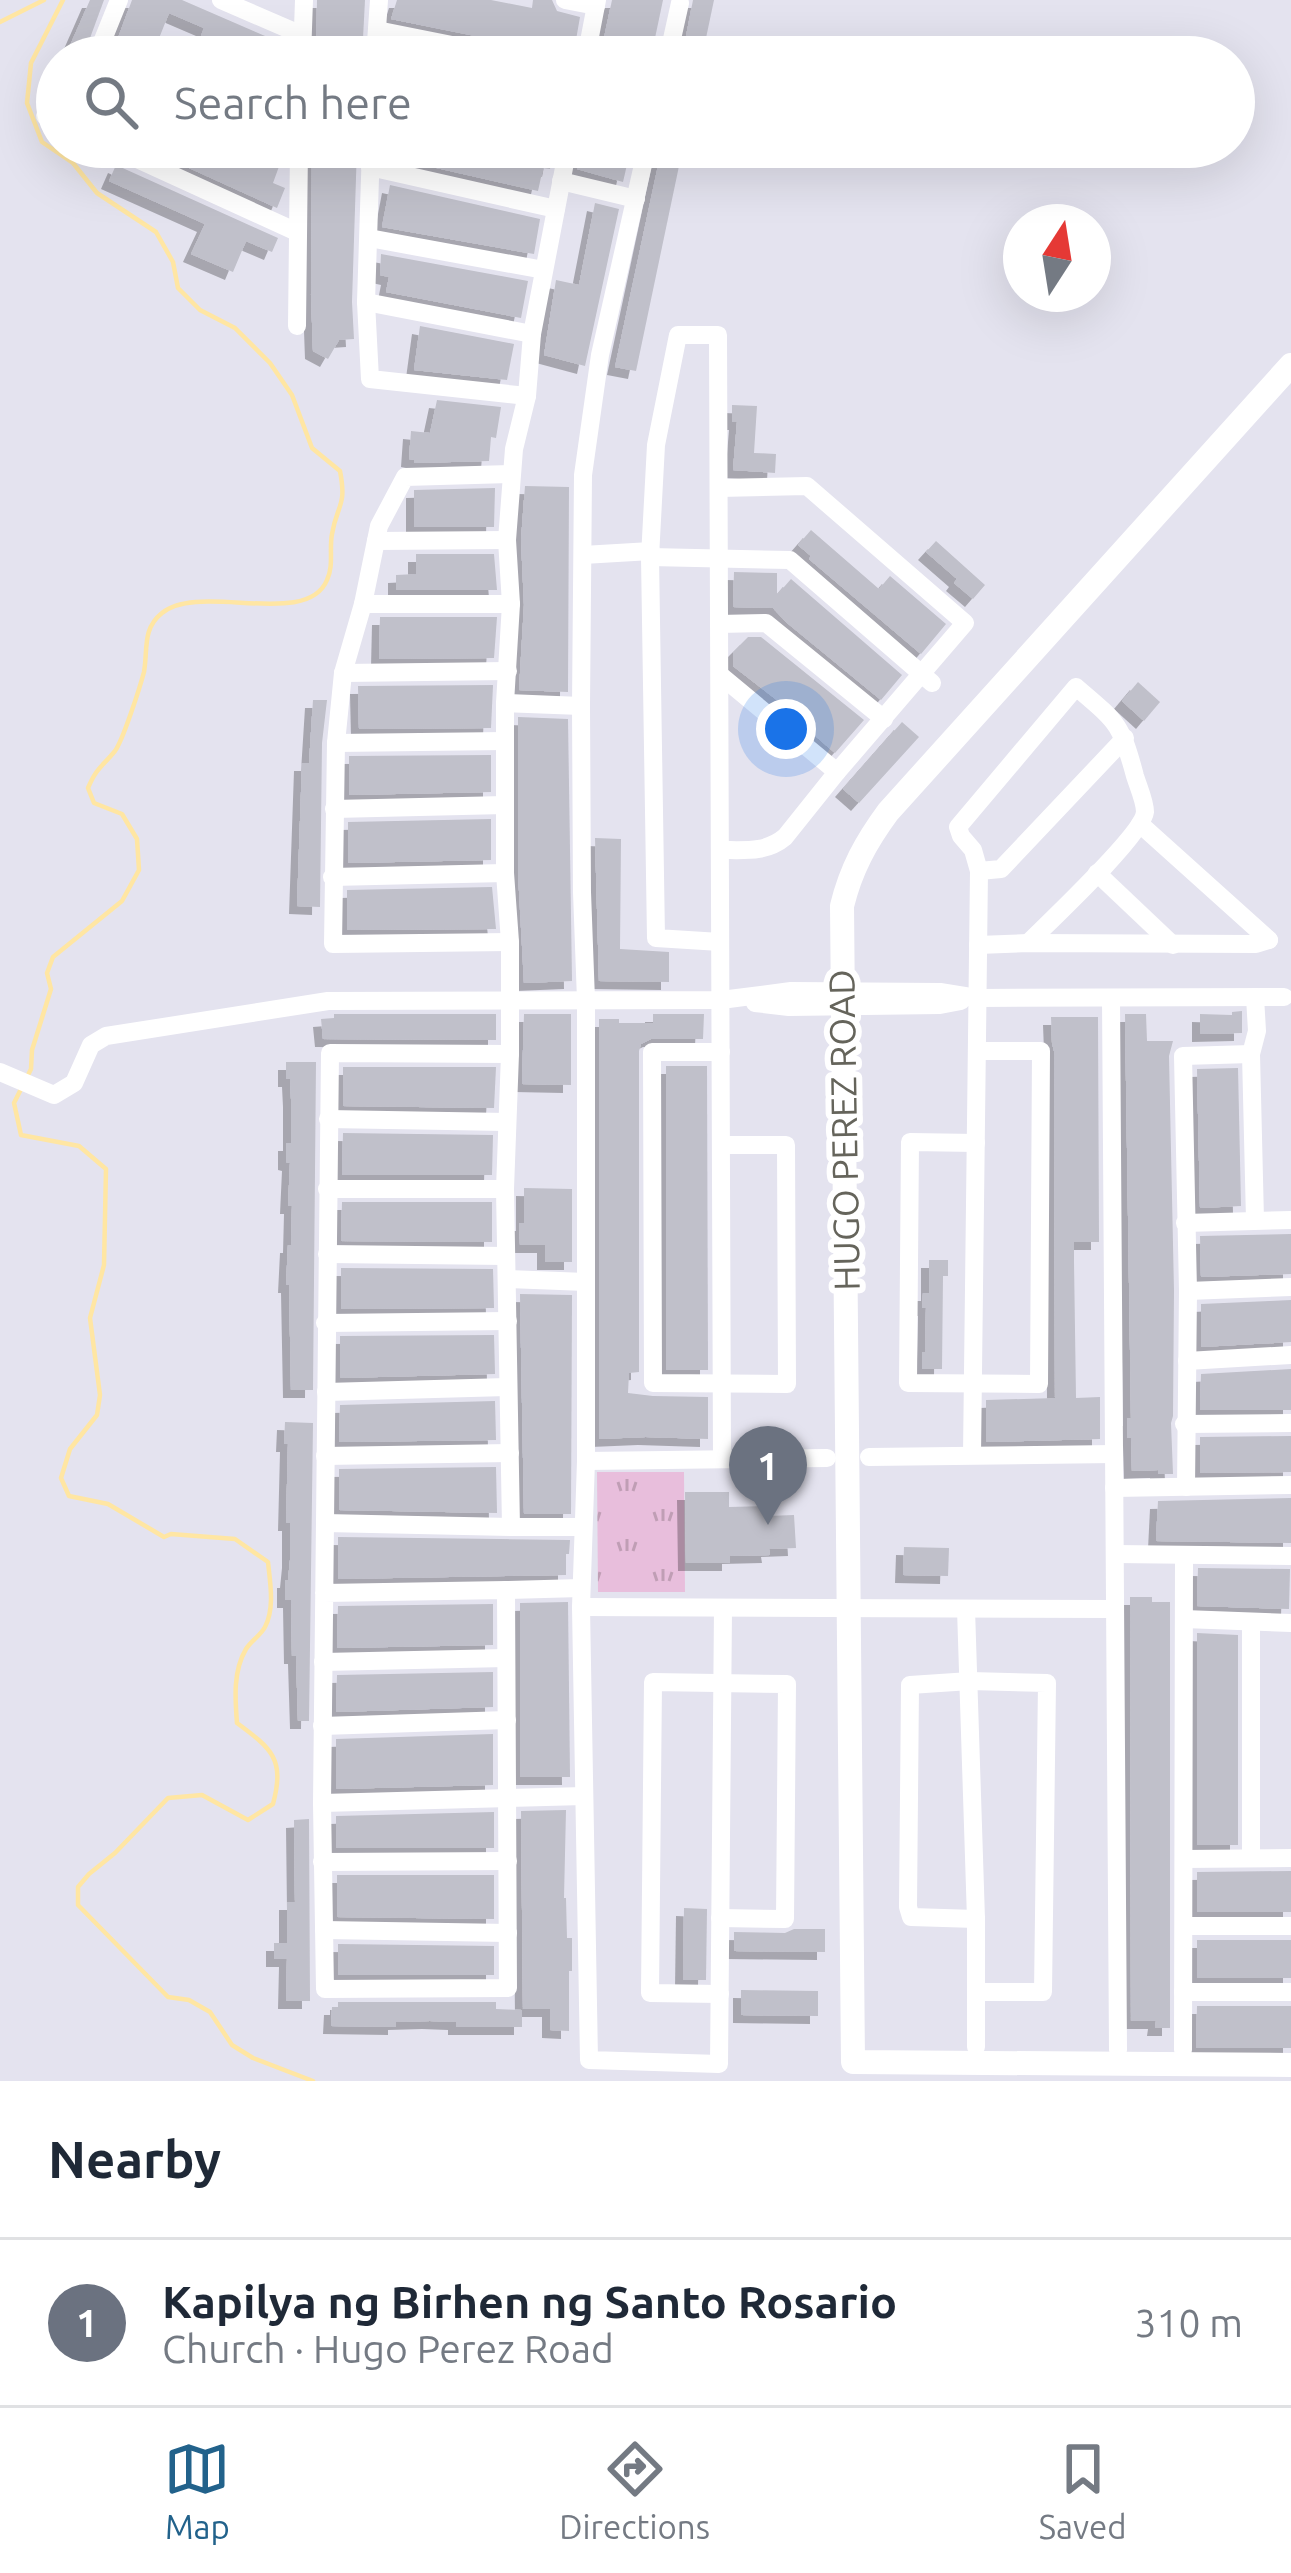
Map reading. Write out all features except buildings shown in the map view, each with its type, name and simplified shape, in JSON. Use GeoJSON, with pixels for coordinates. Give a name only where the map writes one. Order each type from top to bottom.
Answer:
{"type":"FeatureCollection","features":[{"type":"Feature","properties":{"kind":"street"},"geometry":{"type":"LineString","coordinates":[[104,36],[119,0]]}},
{"type":"Feature","properties":{"kind":"street"},"geometry":{"type":"LineString","coordinates":[[221,0],[302,35],[304,0]]}},
{"type":"Feature","properties":{"kind":"street"},"geometry":{"type":"LineString","coordinates":[[377,36],[379,0]]}},
{"type":"Feature","properties":{"kind":"street"},"geometry":{"type":"LineString","coordinates":[[565,0],[597,3],[590,36]]}},
{"type":"Feature","properties":{"kind":"street"},"geometry":{"type":"LineString","coordinates":[[673,36],[680,3]]}},
{"type":"Feature","properties":{"kind":"street"},"geometry":{"type":"LineString","coordinates":[[377,30],[407,36]]}},
{"type":"Feature","properties":{"kind":"street"},"geometry":{"type":"LineString","coordinates":[[157,168],[297,232]]}},
{"type":"Feature","properties":{"kind":"street"},"geometry":{"type":"LineString","coordinates":[[297,326],[299,168]]}},
{"type":"Feature","properties":{"kind":"street"},"geometry":{"type":"LineString","coordinates":[[371,168],[366,302],[370,379],[527,396]]}},
{"type":"Feature","properties":{"kind":"street"},"geometry":{"type":"LineString","coordinates":[[410,168],[556,209]]}},
{"type":"Feature","properties":{"kind":"street"},"geometry":{"type":"LineString","coordinates":[[511,1527],[505,1189],[510,1054],[505,874],[505,703],[511,604],[507,540],[514,449],[527,396],[532,334],[563,168]]}},
{"type":"Feature","properties":{"kind":"street"},"geometry":{"type":"LineString","coordinates":[[643,168],[600,356],[583,476],[586,1461],[581,1597],[589,2060],[719,2064],[723,1608]]}},
{"type":"Feature","properties":{"kind":"street"},"geometry":{"type":"LineString","coordinates":[[561,182],[636,199]]}},
{"type":"Feature","properties":{"kind":"street"},"geometry":{"type":"LineString","coordinates":[[370,238],[544,270]]}},
{"type":"Feature","properties":{"kind":"street"},"geometry":{"type":"LineString","coordinates":[[366,302],[532,334]]}},
{"type":"Feature","properties":{"kind":"street"},"geometry":{"type":"LineString","coordinates":[[720,942],[656,938],[651,554],[656,445],[678,335],[718,334],[722,1459]]}},
{"type":"Feature","properties":{"kind":"street","name":"HUGO PEREZ ROAD"},"geometry":{"type":"LineString","coordinates":[[1291,365],[888,812],[864,844],[842,906],[853,2062],[1291,2065]]}},
{"type":"Feature","properties":{"kind":"street"},"geometry":{"type":"LineString","coordinates":[[510,943],[333,944],[332,877],[336,743],[344,673],[379,526],[405,477],[511,474]]}},
{"type":"Feature","properties":{"kind":"street"},"geometry":{"type":"LineString","coordinates":[[719,488],[806,486],[965,623],[927,678],[884,719],[785,837],[762,849],[720,850]]}},
{"type":"Feature","properties":{"kind":"street"},"geometry":{"type":"LineString","coordinates":[[376,542],[507,540]]}},
{"type":"Feature","properties":{"kind":"street"},"geometry":{"type":"LineString","coordinates":[[583,555],[790,560],[927,678]]}},
{"type":"Feature","properties":{"kind":"street"},"geometry":{"type":"LineString","coordinates":[[364,604],[511,604]]}},
{"type":"Feature","properties":{"kind":"street"},"geometry":{"type":"LineString","coordinates":[[719,624],[766,623],[884,719]]}},
{"type":"Feature","properties":{"kind":"street"},"geometry":{"type":"LineString","coordinates":[[344,673],[508,671]]}},
{"type":"Feature","properties":{"kind":"street"},"geometry":{"type":"LineString","coordinates":[[720,675],[837,772]]}},
{"type":"Feature","properties":{"kind":"street"},"geometry":{"type":"LineString","coordinates":[[972,1455],[979,871],[973,850],[958,827],[1076,687],[1115,720],[1125,738],[1145,811],[1140,824],[1097,873],[1028,943]]}},
{"type":"Feature","properties":{"kind":"street"},"geometry":{"type":"LineString","coordinates":[[505,703],[581,706]]}},
{"type":"Feature","properties":{"kind":"street"},"geometry":{"type":"LineString","coordinates":[[979,871],[1001,869],[1125,738]]}},
{"type":"Feature","properties":{"kind":"street"},"geometry":{"type":"LineString","coordinates":[[336,743],[505,741]]}},
{"type":"Feature","properties":{"kind":"street"},"geometry":{"type":"LineString","coordinates":[[334,809],[505,805]]}},
{"type":"Feature","properties":{"kind":"street"},"geometry":{"type":"LineString","coordinates":[[978,945],[1256,944],[1269,940],[1140,824]]}},
{"type":"Feature","properties":{"kind":"street"},"geometry":{"type":"LineString","coordinates":[[1097,873],[1173,945]]}},
{"type":"Feature","properties":{"kind":"street"},"geometry":{"type":"LineString","coordinates":[[332,877],[505,874]]}},
{"type":"Feature","properties":{"kind":"street"},"geometry":{"type":"LineString","coordinates":[[7,1075],[54,1095],[74,1083],[91,1046],[106,1036],[328,1001],[721,1000],[789,1007],[843,999],[940,1005],[977,998],[1284,997]]}},
{"type":"Feature","properties":{"kind":"street"},"geometry":{"type":"LineString","coordinates":[[1111,998],[1118,2050]]}},
{"type":"Feature","properties":{"kind":"street"},"geometry":{"type":"LineString","coordinates":[[1255,998],[1257,1031],[1251,1054],[1255,1220]]}},
{"type":"Feature","properties":{"kind":"street"},"geometry":{"type":"LineString","coordinates":[[976,1143],[910,1142],[908,1383],[1039,1384],[1041,1051],[977,1051]]}},
{"type":"Feature","properties":{"kind":"street"},"geometry":{"type":"LineString","coordinates":[[721,1052],[652,1052],[653,1384],[787,1384],[786,1145],[721,1145]]}},
{"type":"Feature","properties":{"kind":"street"},"geometry":{"type":"LineString","coordinates":[[506,1590],[508,1988],[326,1989],[322,1726],[330,1053],[510,1054]]}},
{"type":"Feature","properties":{"kind":"street"},"geometry":{"type":"LineString","coordinates":[[1186,1487],[1183,1056],[1251,1054]]}},
{"type":"Feature","properties":{"kind":"street"},"geometry":{"type":"LineString","coordinates":[[328,1119],[507,1121]]}},
{"type":"Feature","properties":{"kind":"street"},"geometry":{"type":"LineString","coordinates":[[327,1189],[505,1189]]}},
{"type":"Feature","properties":{"kind":"street"},"geometry":{"type":"LineString","coordinates":[[1185,1222],[1291,1220]]}},
{"type":"Feature","properties":{"kind":"street"},"geometry":{"type":"LineString","coordinates":[[327,1254],[506,1256]]}},
{"type":"Feature","properties":{"kind":"street"},"geometry":{"type":"LineString","coordinates":[[506,1279],[586,1282]]}},
{"type":"Feature","properties":{"kind":"street"},"geometry":{"type":"LineString","coordinates":[[1188,1291],[1291,1287]]}},
{"type":"Feature","properties":{"kind":"street"},"geometry":{"type":"LineString","coordinates":[[325,1323],[508,1322]]}},
{"type":"Feature","properties":{"kind":"street"},"geometry":{"type":"LineString","coordinates":[[1187,1361],[1291,1355]]}},
{"type":"Feature","properties":{"kind":"street"},"geometry":{"type":"LineString","coordinates":[[326,1391],[507,1387]]}},
{"type":"Feature","properties":{"kind":"street"},"geometry":{"type":"LineString","coordinates":[[1184,1424],[1291,1423]]}},
{"type":"Feature","properties":{"kind":"street"},"geometry":{"type":"LineString","coordinates":[[325,1456],[510,1453]]}},
{"type":"Feature","properties":{"kind":"street"},"geometry":{"type":"LineString","coordinates":[[869,1457],[1114,1454]]}},
{"type":"Feature","properties":{"kind":"street"},"geometry":{"type":"LineString","coordinates":[[586,1461],[827,1457]]}},
{"type":"Feature","properties":{"kind":"street"},"geometry":{"type":"LineString","coordinates":[[1114,1488],[1291,1485]]}},
{"type":"Feature","properties":{"kind":"street"},"geometry":{"type":"LineString","coordinates":[[325,1523],[583,1527]]}},
{"type":"Feature","properties":{"kind":"street"},"geometry":{"type":"LineString","coordinates":[[1115,1553],[1291,1556]]}},
{"type":"Feature","properties":{"kind":"street"},"geometry":{"type":"LineString","coordinates":[[1184,1555],[1184,2050]]}},
{"type":"Feature","properties":{"kind":"street"},"geometry":{"type":"LineString","coordinates":[[324,1593],[506,1590],[723,1608],[1115,1610]]}},
{"type":"Feature","properties":{"kind":"street"},"geometry":{"type":"LineString","coordinates":[[966,1609],[976,2047]]}},
{"type":"Feature","properties":{"kind":"street"},"geometry":{"type":"LineString","coordinates":[[1184,1619],[1291,1623]]}},
{"type":"Feature","properties":{"kind":"street"},"geometry":{"type":"LineString","coordinates":[[1251,1622],[1251,1858]]}},
{"type":"Feature","properties":{"kind":"street"},"geometry":{"type":"LineString","coordinates":[[323,1662],[506,1658]]}},
{"type":"Feature","properties":{"kind":"street"},"geometry":{"type":"LineString","coordinates":[[720,1918],[785,1919],[787,1684],[653,1682],[650,1993],[720,1994]]}},
{"type":"Feature","properties":{"kind":"street"},"geometry":{"type":"LineString","coordinates":[[976,1918],[911,1917],[910,1685],[1047,1683],[1043,1992],[976,1993]]}},
{"type":"Feature","properties":{"kind":"street"},"geometry":{"type":"LineString","coordinates":[[322,1726],[507,1720]]}},
{"type":"Feature","properties":{"kind":"street"},"geometry":{"type":"LineString","coordinates":[[322,1803],[584,1796]]}},
{"type":"Feature","properties":{"kind":"street"},"geometry":{"type":"LineString","coordinates":[[1184,1859],[1291,1858]]}},
{"type":"Feature","properties":{"kind":"street"},"geometry":{"type":"LineString","coordinates":[[322,1862],[508,1862]]}},
{"type":"Feature","properties":{"kind":"street"},"geometry":{"type":"LineString","coordinates":[[1184,1926],[1291,1926]]}},
{"type":"Feature","properties":{"kind":"street"},"geometry":{"type":"LineString","coordinates":[[324,1930],[508,1933]]}},
{"type":"Feature","properties":{"kind":"street"},"geometry":{"type":"LineString","coordinates":[[1184,1992],[1291,1992]]}},
{"type":"Feature","properties":{"kind":"green space"},"geometry":{"type":"Polygon","coordinates":[[[597,1472],[684,1472],[685,1592],[598,1592],[597,1472]]]}},
{"type":"Feature","properties":{"kind":"waterway"},"geometry":{"type":"LineString","coordinates":[[0,22],[44,0]]}},
{"type":"Feature","properties":{"kind":"waterway"},"geometry":{"type":"LineString","coordinates":[[45,36],[63,0]]}},
{"type":"Feature","properties":{"kind":"waterway"},"geometry":{"type":"LineString","coordinates":[[36,53],[27,103],[36,126]]}},
{"type":"Feature","properties":{"kind":"waterway"},"geometry":{"type":"LineString","coordinates":[[26,1079],[51,989],[47,973],[53,957],[122,901],[139,870],[137,839],[122,814],[94,803],[88,788],[127,725],[144,672],[151,626],[162,613],[179,605],[276,604],[316,594],[329,574],[342,492],[340,471],[312,448],[292,395],[270,363],[235,328],[200,310],[178,288],[173,262],[156,232],[97,193],[77,168]]}},
{"type":"Feature","properties":{"kind":"waterway"},"geometry":{"type":"LineString","coordinates":[[21,1089],[14,1103],[21,1135],[79,1146],[106,1169],[104,1265],[90,1318],[100,1395],[97,1415],[70,1449],[61,1478],[69,1496],[108,1504],[164,1537],[235,1539],[268,1562],[271,1586],[268,1620],[242,1657],[236,1694],[237,1723],[273,1756],[277,1776],[273,1804],[248,1820],[202,1795],[168,1798],[78,1887],[78,1905],[168,1997],[189,2000],[210,2012],[232,2045],[313,2081]]}},
{"type":"Feature","properties":{"kind":"place","name":"Kapilya ng Birhen ng Santo Rosario"},"geometry":{"type":"Point","coordinates":[768,1525]}}]}
